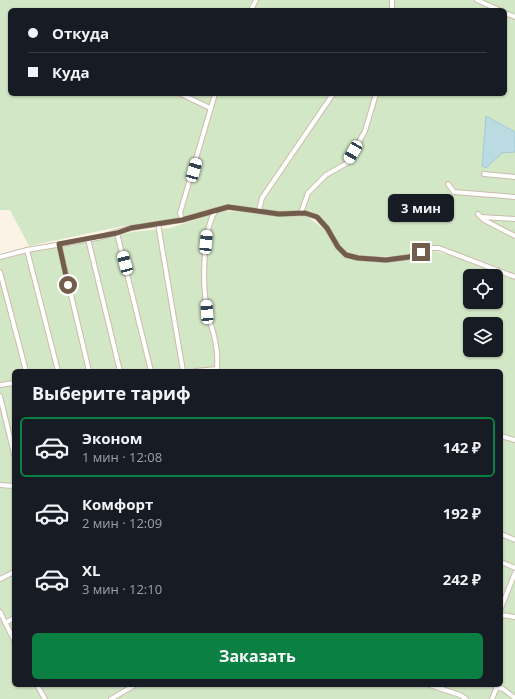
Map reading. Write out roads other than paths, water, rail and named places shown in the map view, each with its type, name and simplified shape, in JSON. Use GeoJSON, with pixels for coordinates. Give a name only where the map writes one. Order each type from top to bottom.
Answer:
{"type":"FeatureCollection","features":[{"type":"Feature","properties":{"kind":"street"},"geometry":{"type":"LineString","coordinates":[[477,0],[495,8]]}},
{"type":"Feature","properties":{"kind":"street"},"geometry":{"type":"LineString","coordinates":[[185,96],[210,108]]}},
{"type":"Feature","properties":{"kind":"street"},"geometry":{"type":"LineString","coordinates":[[182,220],[180,213],[214,96]]}},
{"type":"Feature","properties":{"kind":"street"},"geometry":{"type":"LineString","coordinates":[[258,210],[262,198],[332,96]]}},
{"type":"Feature","properties":{"kind":"street"},"geometry":{"type":"LineString","coordinates":[[301,213],[308,193],[326,174],[347,163],[365,131],[375,96]]}},
{"type":"Feature","properties":{"kind":"street"},"geometry":{"type":"LineString","coordinates":[[484,174],[515,177]]}},
{"type":"Feature","properties":{"kind":"street"},"geometry":{"type":"LineString","coordinates":[[448,184],[454,192],[515,197]]}},
{"type":"Feature","properties":{"kind":"street"},"geometry":{"type":"LineString","coordinates":[[0,256],[117,233],[131,228],[182,220],[228,207],[279,214],[301,213],[317,217],[327,228],[338,247],[346,255],[358,258],[386,260],[409,257],[429,248],[440,248],[515,277]]}},
{"type":"Feature","properties":{"kind":"street"},"geometry":{"type":"LineString","coordinates":[[216,210],[209,222],[205,270],[207,312],[216,345],[217,369]]}},
{"type":"Feature","properties":{"kind":"street"},"geometry":{"type":"LineString","coordinates":[[515,219],[479,215],[484,220],[515,236]]}},
{"type":"Feature","properties":{"kind":"street"},"geometry":{"type":"LineString","coordinates":[[158,224],[183,369]]}},
{"type":"Feature","properties":{"kind":"street"},"geometry":{"type":"LineString","coordinates":[[117,233],[151,369]]}},
{"type":"Feature","properties":{"kind":"street"},"geometry":{"type":"LineString","coordinates":[[88,239],[120,369]]}},
{"type":"Feature","properties":{"kind":"street"},"geometry":{"type":"LineString","coordinates":[[59,244],[89,369]]}},
{"type":"Feature","properties":{"kind":"street"},"geometry":{"type":"LineString","coordinates":[[27,250],[57,369]]}},
{"type":"Feature","properties":{"kind":"street"},"geometry":{"type":"LineString","coordinates":[[0,272],[25,369]]}},
{"type":"Feature","properties":{"kind":"street"},"geometry":{"type":"LineString","coordinates":[[0,385],[12,383]]}},
{"type":"Feature","properties":{"kind":"street"},"geometry":{"type":"LineString","coordinates":[[0,396],[12,446]]}},
{"type":"Feature","properties":{"kind":"street"},"geometry":{"type":"LineString","coordinates":[[503,437],[515,440]]}},
{"type":"Feature","properties":{"kind":"street"},"geometry":{"type":"LineString","coordinates":[[0,485],[12,486]]}},
{"type":"Feature","properties":{"kind":"street"},"geometry":{"type":"LineString","coordinates":[[503,535],[515,540]]}},
{"type":"Feature","properties":{"kind":"street"},"geometry":{"type":"LineString","coordinates":[[503,563],[515,568]]}},
{"type":"Feature","properties":{"kind":"street"},"geometry":{"type":"LineString","coordinates":[[0,579],[12,573]]}},
{"type":"Feature","properties":{"kind":"street"},"geometry":{"type":"LineString","coordinates":[[503,603],[515,573]]}},
{"type":"Feature","properties":{"kind":"street"},"geometry":{"type":"LineString","coordinates":[[0,612],[12,636]]}},
{"type":"Feature","properties":{"kind":"street"},"geometry":{"type":"LineString","coordinates":[[503,615],[515,617]]}},
{"type":"Feature","properties":{"kind":"street"},"geometry":{"type":"LineString","coordinates":[[5,623],[12,619]]}},
{"type":"Feature","properties":{"kind":"street"},"geometry":{"type":"LineString","coordinates":[[39,687],[45,699]]}},
{"type":"Feature","properties":{"kind":"street"},"geometry":{"type":"LineString","coordinates":[[111,699],[132,687]]}},
{"type":"Feature","properties":{"kind":"street"},"geometry":{"type":"LineString","coordinates":[[436,687],[460,695],[466,699]]}},
{"type":"Feature","properties":{"kind":"street"},"geometry":{"type":"LineString","coordinates":[[492,699],[496,687]]}},
{"type":"Feature","properties":{"kind":"street"},"geometry":{"type":"LineString","coordinates":[[498,687],[515,698]]}},
{"type":"Feature","properties":{"kind":"water"},"geometry":{"type":"Polygon","coordinates":[[[486,116],[515,132],[515,152],[502,153],[486,168],[482,166],[486,116]]]}}]}
